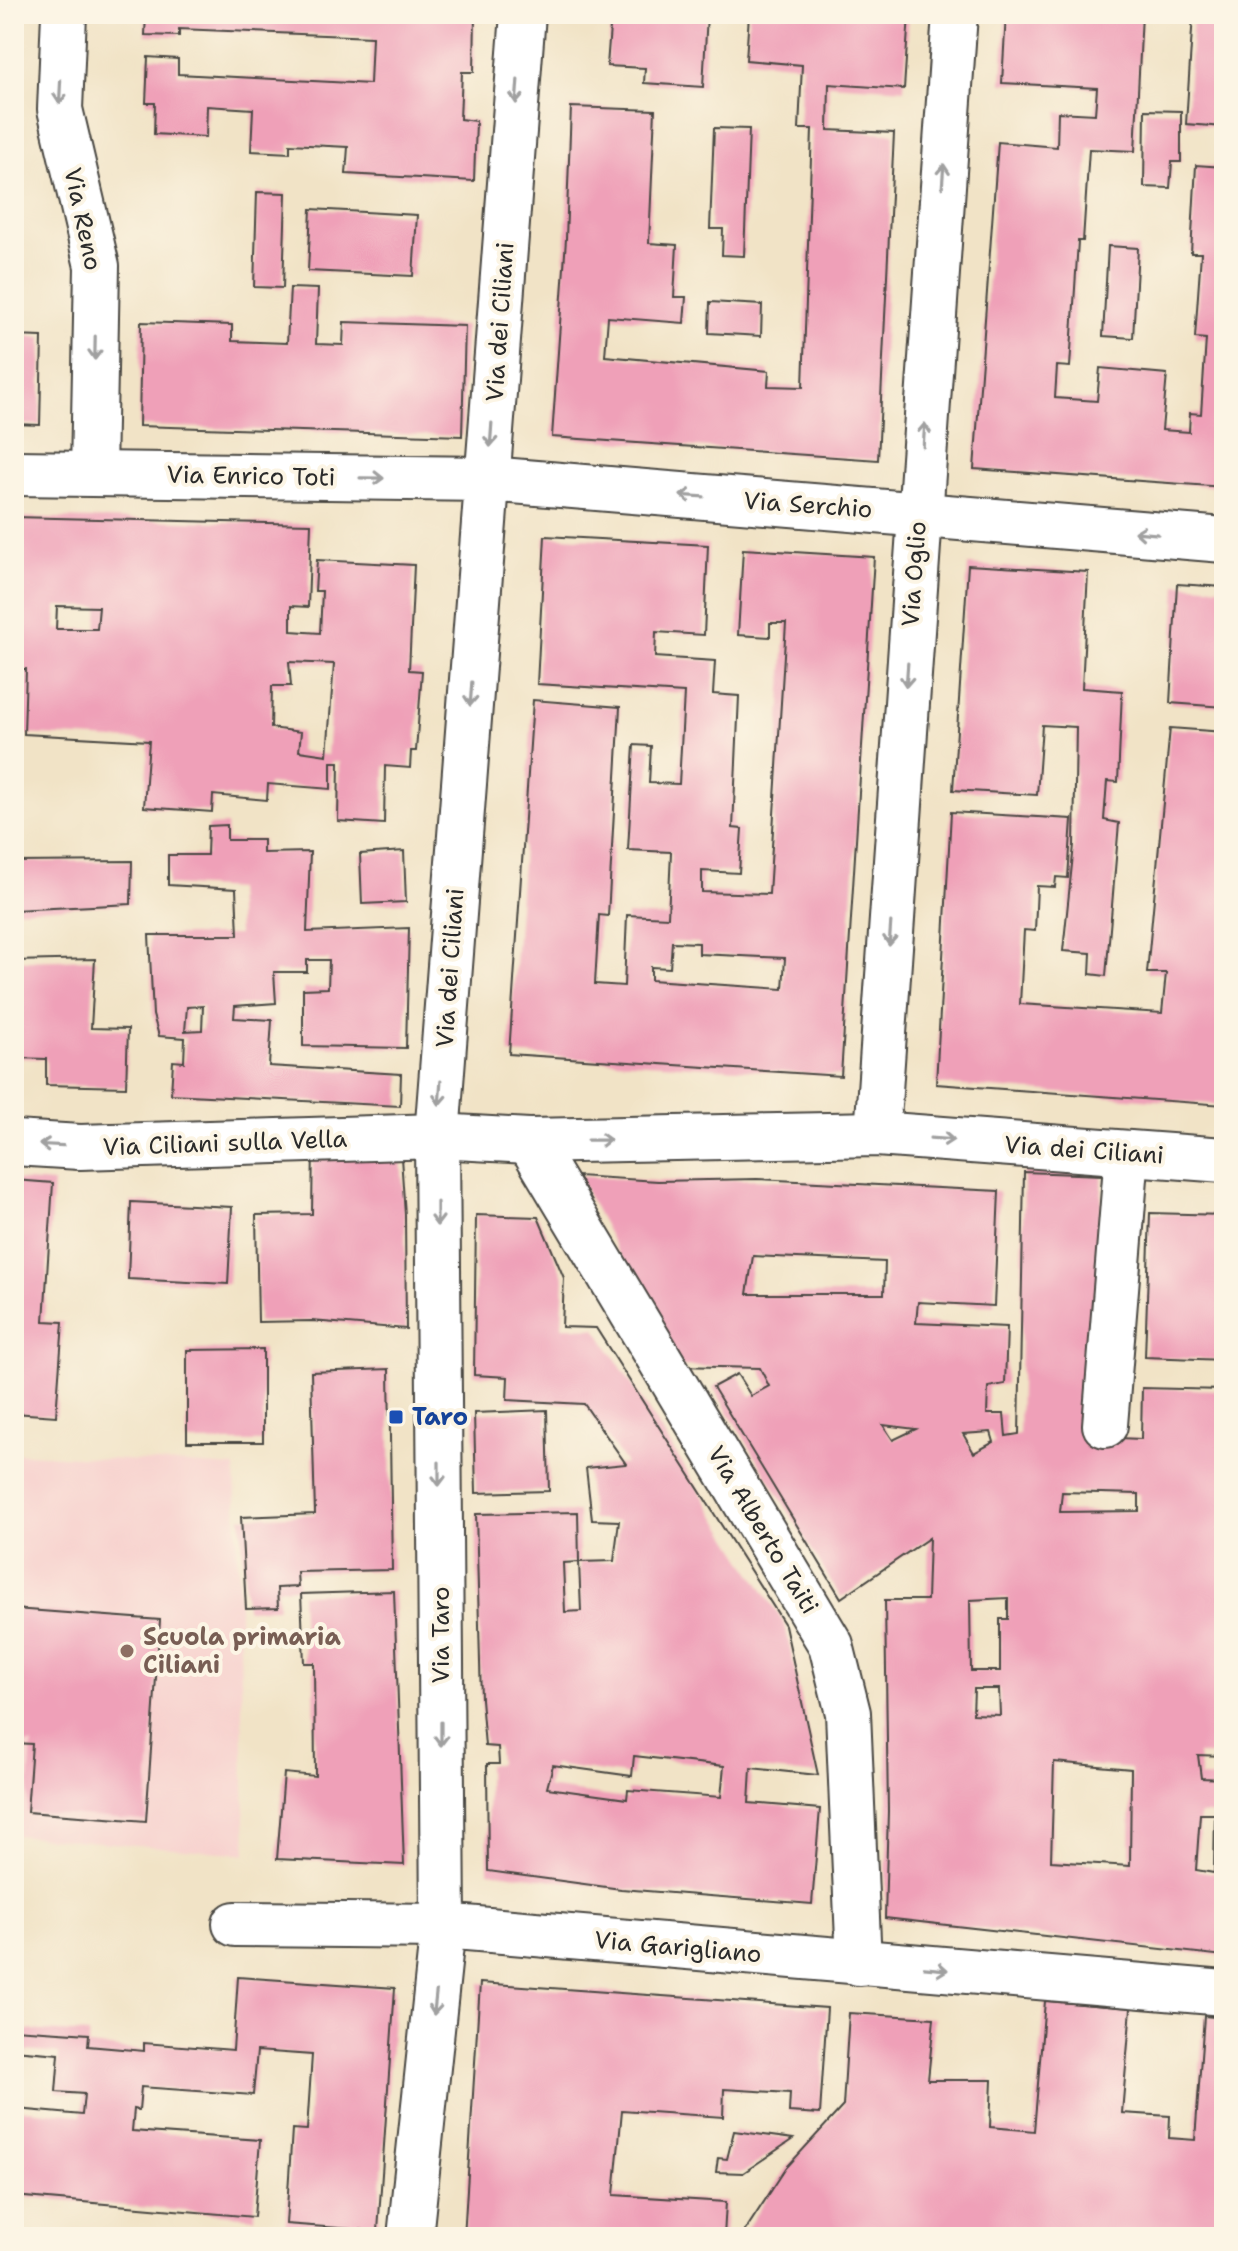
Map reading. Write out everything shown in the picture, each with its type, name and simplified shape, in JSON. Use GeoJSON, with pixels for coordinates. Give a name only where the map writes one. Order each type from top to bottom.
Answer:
{"type":"FeatureCollection","features":[{"type":"Feature","properties":{"kind":"street","name":"Via Reno"},"geometry":{"type":"LineString","coordinates":[[64,14],[60,109],[97,266],[93,473]]}},
{"type":"Feature","properties":{"kind":"street","name":"Via dei Ciliani"},"geometry":{"type":"LineString","coordinates":[[523,14],[437,1136],[529,1141],[877,1134],[1224,1160]]}},
{"type":"Feature","properties":{"kind":"street","name":"Via Oglio"},"geometry":{"type":"LineString","coordinates":[[877,1134],[955,14]]}},
{"type":"Feature","properties":{"kind":"street","name":"Via Enrico Toti"},"geometry":{"type":"LineString","coordinates":[[14,473],[488,479]]}},
{"type":"Feature","properties":{"kind":"street","name":"Via Serchio"},"geometry":{"type":"LineString","coordinates":[[488,479],[1224,540]]}},
{"type":"Feature","properties":{"kind":"street","name":"Via Ciliani sulla Vella"},"geometry":{"type":"LineString","coordinates":[[14,1143],[80,1147],[437,1136]]}},
{"type":"Feature","properties":{"kind":"street","name":"Via Taro"},"geometry":{"type":"LineString","coordinates":[[437,1136],[443,1926]]}},
{"type":"Feature","properties":{"kind":"street","name":"Via Alberto Taiti"},"geometry":{"type":"LineString","coordinates":[[529,1141],[831,1645],[848,1713],[859,1963]]}},
{"type":"Feature","properties":{"kind":"street"},"geometry":{"type":"LineString","coordinates":[[1105,1425],[1127,1153]]}},
{"type":"Feature","properties":{"kind":"street"},"geometry":{"type":"LineString","coordinates":[[235,1924],[443,1926],[410,2237]]}},
{"type":"Feature","properties":{"kind":"street","name":"Via Garigliano"},"geometry":{"type":"LineString","coordinates":[[443,1926],[1224,1993]]}},
{"type":"Feature","properties":{"kind":"shaded area","name":"Scuola primaria Ciliani"},"geometry":{"type":"Polygon","coordinates":[[[14,1453],[235,1467],[246,1854],[14,1835],[14,1453]]]}},
{"type":"Feature","properties":{"kind":"building"},"geometry":{"type":"Polygon","coordinates":[[[146,14],[475,14],[474,72],[462,72],[460,119],[476,121],[474,181],[346,174],[348,147],[290,144],[290,153],[251,151],[253,109],[207,106],[206,137],[154,134],[155,103],[146,103],[148,57],[178,59],[178,74],[370,84],[372,37],[179,29],[179,36],[145,35],[146,14]]]}},
{"type":"Feature","properties":{"kind":"building"},"geometry":{"type":"Polygon","coordinates":[[[611,14],[707,14],[703,87],[644,83],[645,68],[607,66],[611,14]]]}},
{"type":"Feature","properties":{"kind":"building"},"geometry":{"type":"Polygon","coordinates":[[[749,14],[909,14],[904,89],[829,84],[828,130],[894,133],[878,460],[552,437],[566,239],[571,107],[655,110],[649,243],[677,245],[674,297],[686,297],[684,323],[608,317],[605,356],[769,371],[768,386],[803,387],[812,129],[799,129],[802,65],[746,60],[749,14]]]}},
{"type":"Feature","properties":{"kind":"building"},"geometry":{"type":"Polygon","coordinates":[[[1006,14],[1142,14],[1135,151],[1089,149],[1083,241],[1078,241],[1070,367],[1057,366],[1055,398],[1097,401],[1100,368],[1167,374],[1162,430],[1189,432],[1190,413],[1201,414],[1206,339],[1195,338],[1201,253],[1191,253],[1196,165],[1224,167],[1224,487],[974,469],[998,142],[1057,147],[1058,112],[1095,114],[1097,88],[1002,83],[1006,14]]]}},
{"type":"Feature","properties":{"kind":"building"},"geometry":{"type":"Polygon","coordinates":[[[1193,14],[1224,16],[1224,127],[1186,124],[1193,14]]]}},
{"type":"Feature","properties":{"kind":"building"},"geometry":{"type":"Polygon","coordinates":[[[1145,110],[1181,111],[1181,162],[1172,162],[1170,188],[1144,187],[1145,110]]]}},
{"type":"Feature","properties":{"kind":"building"},"geometry":{"type":"Polygon","coordinates":[[[714,128],[749,129],[744,256],[722,255],[723,229],[710,229],[714,128]]]}},
{"type":"Feature","properties":{"kind":"building"},"geometry":{"type":"Polygon","coordinates":[[[257,192],[286,193],[283,288],[254,287],[257,192]]]}},
{"type":"Feature","properties":{"kind":"building"},"geometry":{"type":"Polygon","coordinates":[[[311,209],[417,215],[413,276],[308,271],[311,209]]]}},
{"type":"Feature","properties":{"kind":"building"},"geometry":{"type":"Polygon","coordinates":[[[1108,246],[1138,248],[1133,338],[1103,336],[1108,246]]]}},
{"type":"Feature","properties":{"kind":"building"},"geometry":{"type":"Polygon","coordinates":[[[290,288],[318,289],[316,344],[343,345],[344,322],[465,326],[462,436],[139,426],[141,322],[232,325],[232,341],[287,343],[290,288]]]}},
{"type":"Feature","properties":{"kind":"building"},"geometry":{"type":"Polygon","coordinates":[[[710,302],[762,305],[761,336],[709,333],[710,302]]]}},
{"type":"Feature","properties":{"kind":"building"},"geometry":{"type":"Polygon","coordinates":[[[14,336],[42,337],[40,425],[14,424],[14,336]]]}},
{"type":"Feature","properties":{"kind":"building"},"geometry":{"type":"Polygon","coordinates":[[[14,517],[311,524],[308,607],[291,606],[291,631],[320,633],[322,591],[315,591],[317,560],[414,565],[409,670],[422,671],[416,751],[411,751],[410,768],[385,766],[384,824],[338,821],[339,762],[331,762],[331,789],[268,784],[267,800],[213,795],[212,812],[144,807],[149,741],[24,734],[26,669],[14,669],[14,517]],[[57,606],[56,629],[97,629],[99,607],[57,606]],[[289,662],[291,686],[272,686],[271,728],[301,732],[299,751],[327,755],[334,664],[289,662]]]}},
{"type":"Feature","properties":{"kind":"building"},"geometry":{"type":"Polygon","coordinates":[[[545,536],[708,545],[704,635],[656,632],[655,657],[715,661],[713,694],[739,696],[733,828],[742,829],[739,873],[702,871],[702,892],[769,894],[786,623],[770,623],[770,637],[738,635],[743,549],[874,557],[841,1076],[509,1054],[533,700],[620,707],[608,916],[599,915],[595,984],[624,986],[627,915],[668,917],[671,852],[628,850],[634,745],[651,746],[649,783],[679,784],[684,693],[537,684],[545,536]],[[672,942],[670,968],[651,967],[651,980],[783,989],[785,958],[699,954],[699,943],[672,942]]]}},
{"type":"Feature","properties":{"kind":"building"},"geometry":{"type":"Polygon","coordinates":[[[968,565],[1088,572],[1082,688],[1122,691],[1118,782],[1107,781],[1104,820],[1119,823],[1106,976],[1090,974],[1091,953],[1063,951],[1074,845],[1076,727],[1042,725],[1037,795],[953,790],[968,565]]]}},
{"type":"Feature","properties":{"kind":"building"},"geometry":{"type":"Polygon","coordinates":[[[1177,584],[1224,587],[1224,707],[1170,703],[1177,584]]]}},
{"type":"Feature","properties":{"kind":"building"},"geometry":{"type":"Polygon","coordinates":[[[1170,728],[1224,732],[1224,1105],[936,1084],[951,812],[1072,819],[1068,878],[1056,877],[1055,887],[1037,886],[1035,931],[1024,930],[1020,1004],[1162,1013],[1166,973],[1147,973],[1170,728]]]}},
{"type":"Feature","properties":{"kind":"building"},"geometry":{"type":"Polygon","coordinates":[[[227,825],[227,840],[263,840],[263,853],[310,852],[307,932],[409,928],[406,1048],[303,1046],[303,989],[328,988],[329,960],[307,960],[307,972],[274,972],[276,1003],[235,1006],[234,1018],[272,1020],[269,1066],[401,1074],[400,1106],[171,1094],[173,1061],[184,1062],[185,1038],[159,1036],[153,1015],[149,935],[238,935],[236,889],[168,885],[168,855],[207,855],[208,826],[227,825]],[[203,1006],[187,1007],[185,1031],[202,1030],[203,1006]]]}},
{"type":"Feature","properties":{"kind":"building"},"geometry":{"type":"Polygon","coordinates":[[[404,851],[406,902],[362,904],[360,854],[404,851]]]}},
{"type":"Feature","properties":{"kind":"building"},"geometry":{"type":"Polygon","coordinates":[[[132,861],[131,904],[14,910],[14,862],[132,861]]]}},
{"type":"Feature","properties":{"kind":"building"},"geometry":{"type":"Polygon","coordinates":[[[95,959],[91,1028],[128,1029],[126,1087],[46,1085],[46,1059],[17,1058],[14,1076],[14,961],[95,959]]]}},
{"type":"Feature","properties":{"kind":"building"},"geometry":{"type":"Polygon","coordinates":[[[313,1143],[400,1143],[405,1215],[406,1329],[312,1321],[258,1322],[256,1215],[312,1214],[313,1143]]]}},
{"type":"Feature","properties":{"kind":"building"},"geometry":{"type":"Polygon","coordinates":[[[1024,1172],[1102,1175],[1094,1437],[1141,1439],[1142,1388],[1224,1390],[1224,1756],[1198,1755],[1201,1778],[1224,1779],[1224,1956],[885,1918],[888,1811],[885,1600],[927,1600],[929,1538],[841,1598],[713,1387],[737,1374],[751,1396],[769,1386],[760,1368],[678,1366],[578,1176],[658,1181],[757,1179],[999,1191],[994,1306],[918,1302],[916,1323],[1007,1327],[1005,1384],[988,1387],[987,1414],[1004,1414],[1006,1436],[1019,1434],[1024,1172]],[[753,1256],[747,1294],[884,1294],[885,1262],[753,1256]],[[883,1425],[893,1440],[916,1429],[883,1425]],[[991,1432],[963,1434],[974,1453],[994,1442],[991,1432]],[[1062,1492],[1060,1512],[1139,1511],[1139,1494],[1062,1492]],[[1008,1598],[970,1600],[971,1671],[1000,1671],[1000,1619],[1008,1619],[1008,1598]],[[974,1689],[973,1714],[1000,1715],[999,1689],[974,1689]],[[1054,1762],[1051,1861],[1130,1866],[1131,1769],[1054,1762]],[[1200,1814],[1196,1870],[1214,1873],[1215,1814],[1200,1814]]]}},
{"type":"Feature","properties":{"kind":"building"},"geometry":{"type":"Polygon","coordinates":[[[14,1180],[53,1183],[44,1321],[63,1322],[56,1416],[14,1413],[14,1180]]]}},
{"type":"Feature","properties":{"kind":"building"},"geometry":{"type":"Polygon","coordinates":[[[131,1202],[232,1207],[228,1284],[128,1279],[131,1202]]]}},
{"type":"Feature","properties":{"kind":"building"},"geometry":{"type":"Polygon","coordinates":[[[1150,1213],[1224,1215],[1224,1360],[1145,1357],[1150,1213]]]}},
{"type":"Feature","properties":{"kind":"building"},"geometry":{"type":"Polygon","coordinates":[[[476,1215],[538,1217],[564,1278],[562,1327],[596,1328],[785,1625],[818,1775],[751,1768],[749,1803],[820,1809],[812,1904],[621,1889],[488,1871],[487,1764],[499,1764],[498,1747],[485,1746],[476,1514],[578,1512],[579,1562],[614,1561],[619,1521],[592,1520],[586,1468],[626,1464],[584,1404],[507,1400],[508,1377],[474,1375],[476,1215]],[[579,1562],[563,1563],[565,1612],[581,1611],[579,1562]],[[634,1756],[632,1776],[553,1765],[547,1788],[627,1799],[628,1790],[721,1797],[724,1766],[634,1756]]]}},
{"type":"Feature","properties":{"kind":"building"},"geometry":{"type":"Polygon","coordinates":[[[263,1349],[263,1442],[187,1442],[187,1350],[263,1349]]]}},
{"type":"Feature","properties":{"kind":"building"},"geometry":{"type":"Polygon","coordinates":[[[389,1369],[392,1570],[297,1572],[298,1587],[277,1588],[278,1608],[246,1609],[241,1517],[315,1514],[311,1372],[389,1369]]]}},
{"type":"Feature","properties":{"kind":"building"},"geometry":{"type":"Polygon","coordinates":[[[547,1410],[549,1491],[476,1493],[474,1413],[547,1410]]]}},
{"type":"Feature","properties":{"kind":"building"},"geometry":{"type":"Polygon","coordinates":[[[394,1591],[404,1865],[277,1859],[284,1773],[315,1776],[314,1663],[304,1663],[301,1594],[394,1591]]]}},
{"type":"Feature","properties":{"kind":"building","name":"Scuola primaria Ciliani"},"geometry":{"type":"Polygon","coordinates":[[[14,1609],[160,1620],[146,1821],[27,1812],[32,1744],[14,1743],[14,1609]]]}},
{"type":"Feature","properties":{"kind":"building"},"geometry":{"type":"Polygon","coordinates":[[[238,1977],[395,1988],[378,2231],[286,2224],[292,2129],[307,2130],[312,2055],[257,2051],[253,2095],[141,2087],[139,2110],[134,2109],[132,2131],[260,2140],[254,2217],[14,2196],[14,2097],[17,2097],[17,2109],[82,2115],[84,2094],[56,2092],[59,2054],[14,2050],[14,2029],[89,2034],[88,2046],[144,2051],[144,2043],[233,2050],[238,1977]]]}},
{"type":"Feature","properties":{"kind":"building"},"geometry":{"type":"Polygon","coordinates":[[[480,1983],[827,2008],[820,2114],[789,2112],[790,2093],[724,2089],[723,2117],[622,2110],[614,2195],[726,2202],[724,2237],[464,2237],[480,1983]]]}},
{"type":"Feature","properties":{"kind":"building"},"geometry":{"type":"Polygon","coordinates":[[[1045,2001],[1131,2008],[1122,2113],[1170,2116],[1169,2138],[1195,2140],[1204,2016],[1224,2018],[1224,2237],[741,2237],[786,2168],[843,2106],[849,2013],[934,2018],[928,2080],[992,2080],[990,2127],[1034,2131],[1045,2001]]]}},
{"type":"Feature","properties":{"kind":"building"},"geometry":{"type":"Polygon","coordinates":[[[734,2131],[793,2139],[743,2173],[716,2172],[718,2158],[727,2159],[734,2131]]]}},
{"type":"Feature","properties":{"kind":"place","name":"Taro"},"geometry":{"type":"Point","coordinates":[396,1417]}},
{"type":"Feature","properties":{"kind":"place","name":"Scuola primaria Ciliani"},"geometry":{"type":"Point","coordinates":[127,1651]}}]}
